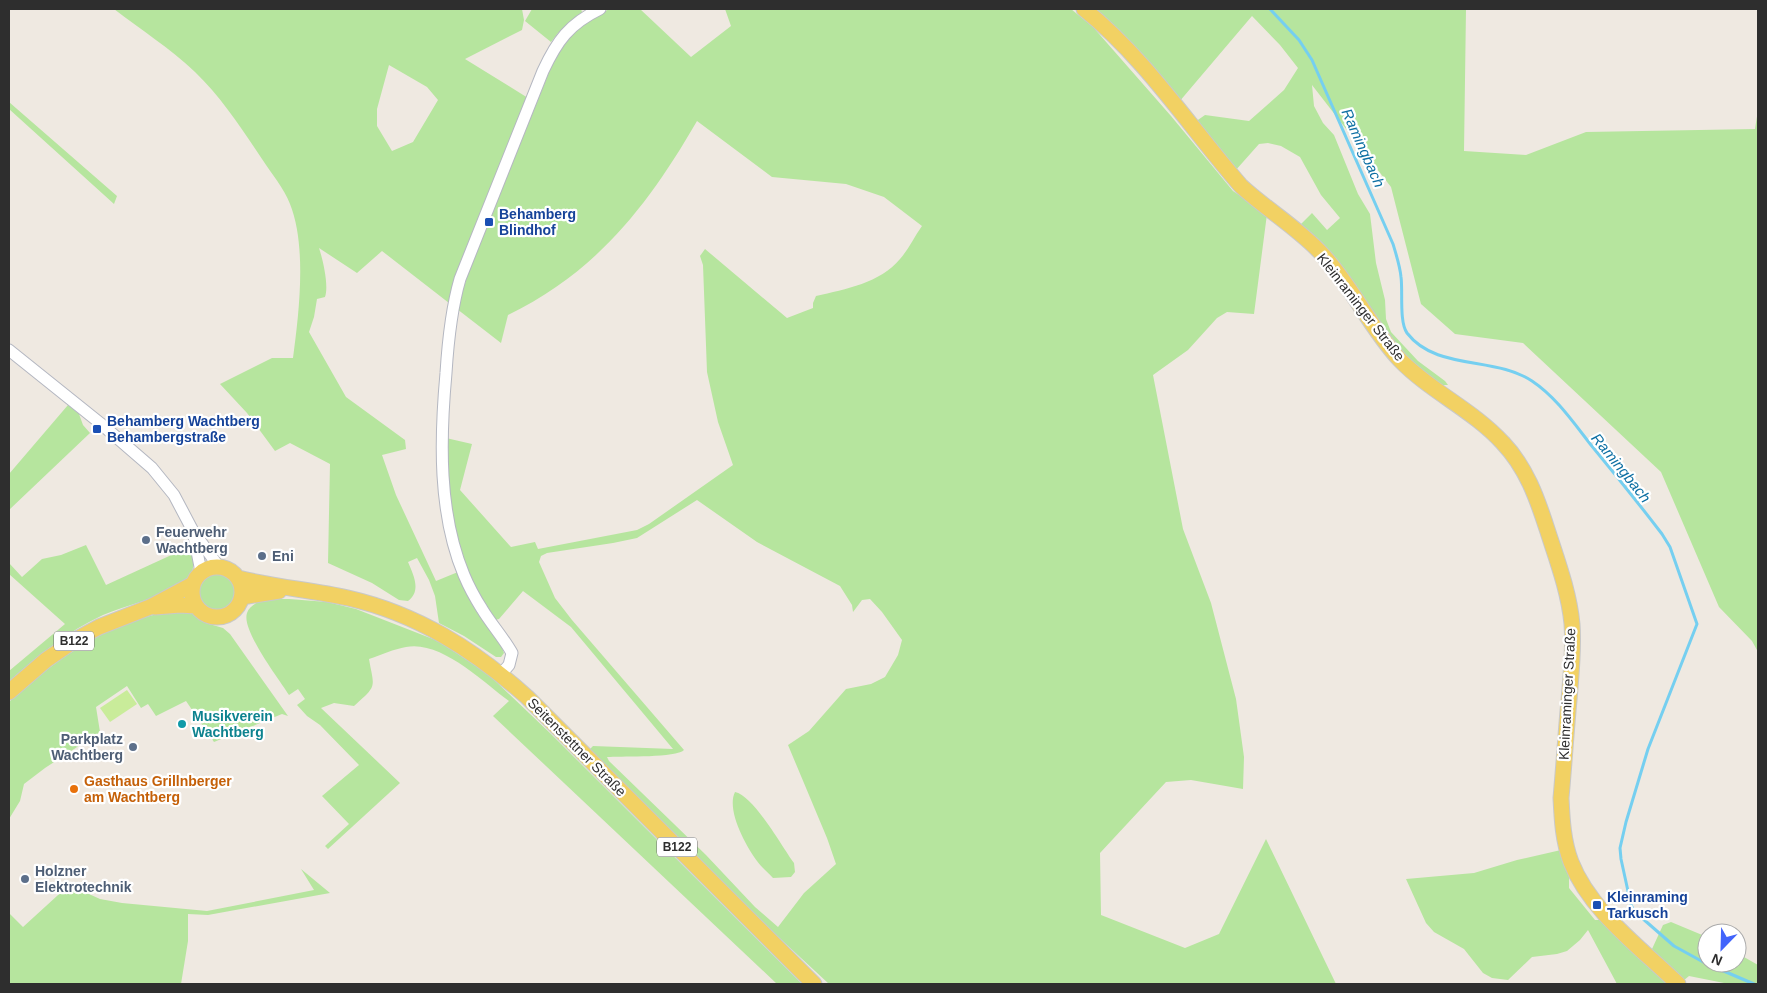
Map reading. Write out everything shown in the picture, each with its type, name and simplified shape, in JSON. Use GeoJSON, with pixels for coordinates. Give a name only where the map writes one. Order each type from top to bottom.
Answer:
{"type":"FeatureCollection","features":[{"type":"Feature","properties":{"kind":"main road","name":"Kleinraminger Straße"},"geometry":{"type":"LineString","coordinates":[[1084,9],[1121,42],[1150,73],[1241,186],[1322,254],[1336,271],[1377,332],[1401,361],[1428,384],[1489,428],[1510,451],[1525,473],[1542,512],[1554,550],[1571,622],[1572,662],[1562,798],[1566,846],[1577,875],[1597,905],[1678,984]]}},
{"type":"Feature","properties":{"kind":"main road","name":"B122"},"geometry":{"type":"LineString","coordinates":[[9,692],[46,660],[75,640],[99,626],[150,607],[213,567],[227,569],[238,578]]}},
{"type":"Feature","properties":{"kind":"main road"},"geometry":{"type":"LineString","coordinates":[[196,606],[192,591],[197,578]]}},
{"type":"Feature","properties":{"kind":"main road","name":"Seitenstettner Straße"},"geometry":{"type":"LineString","coordinates":[[238,578],[347,598],[391,611],[414,620],[479,657],[501,674],[585,754],[814,984]]}},
{"type":"Feature","properties":{"kind":"main road"},"geometry":{"type":"LineString","coordinates":[[238,578],[241,584],[242,597]]}},
{"type":"Feature","properties":{"kind":"main road","name":"Seitenstettner Straße"},"geometry":{"type":"LineString","coordinates":[[242,597],[290,589]]}},
{"type":"Feature","properties":{"kind":"main road","name":"B122"},"geometry":{"type":"LineString","coordinates":[[150,607],[196,606],[211,616],[221,617],[235,609],[242,597]]}},
{"type":"Feature","properties":{"kind":"street"},"geometry":{"type":"LineString","coordinates":[[501,674],[509,665],[512,653],[482,610],[464,575],[454,548],[444,483],[443,433],[449,330],[453,303],[460,279],[547,62],[557,42],[579,22],[600,9]]}},
{"type":"Feature","properties":{"kind":"street"},"geometry":{"type":"LineString","coordinates":[[9,350],[100,423],[152,468],[174,495],[193,532],[219,567]]}},
{"type":"Feature","properties":{"kind":"street"},"geometry":{"type":"LineString","coordinates":[[193,532],[197,578]]}},
{"type":"Feature","properties":{"kind":"green space"},"geometry":{"type":"Polygon","coordinates":[[[114,9],[522,9],[524,20],[522,30],[465,59],[528,98],[449,303],[382,251],[357,273],[319,248],[325,273],[326,292],[325,297],[317,299],[309,332],[346,397],[405,440],[406,449],[382,455],[396,495],[436,581],[458,572],[480,615],[501,646],[504,653],[501,657],[496,657],[464,636],[439,623],[435,596],[417,558],[408,562],[414,577],[415,592],[408,601],[399,600],[372,583],[328,563],[330,464],[290,443],[275,451],[247,413],[220,384],[272,358],[293,358],[300,280],[300,260],[295,221],[290,204],[281,186],[214,92],[166,47],[114,9]],[[389,65],[377,109],[377,126],[392,151],[413,142],[438,100],[427,87],[389,65]]]}},
{"type":"Feature","properties":{"kind":"green space"},"geometry":{"type":"Polygon","coordinates":[[[532,9],[581,9],[582,12],[558,33],[551,42],[525,21],[532,9]]]}},
{"type":"Feature","properties":{"kind":"green space"},"geometry":{"type":"Polygon","coordinates":[[[609,9],[640,9],[691,57],[731,26],[725,9],[1071,9],[1093,27],[1171,116],[1233,191],[1267,214],[1254,314],[1227,312],[1217,318],[1188,350],[1153,375],[1183,529],[1211,603],[1236,699],[1244,757],[1243,789],[1191,780],[1166,782],[1100,853],[1101,915],[1185,948],[1219,934],[1266,839],[1336,984],[829,984],[773,932],[590,749],[593,746],[673,749],[571,627],[523,591],[499,619],[495,620],[468,574],[452,521],[446,438],[472,444],[460,490],[511,547],[535,542],[538,549],[637,530],[649,524],[733,465],[718,422],[707,372],[703,265],[700,256],[705,249],[787,318],[813,308],[816,296],[862,284],[883,274],[903,255],[922,226],[884,197],[846,184],[772,177],[697,121],[660,180],[640,208],[618,233],[594,257],[568,278],[540,298],[508,315],[501,343],[457,309],[469,271],[558,50],[577,29],[609,9]],[[697,500],[637,538],[547,553],[541,556],[539,562],[555,598],[684,750],[679,753],[661,755],[607,757],[609,761],[706,855],[755,907],[778,927],[804,893],[836,864],[788,745],[809,731],[846,689],[871,684],[885,677],[898,655],[902,640],[870,599],[862,600],[853,612],[852,605],[840,586],[757,542],[697,500]]]}},
{"type":"Feature","properties":{"kind":"green space"},"geometry":{"type":"Polygon","coordinates":[[[1095,9],[1466,9],[1464,151],[1526,155],[1586,132],[1755,129],[1758,110],[1758,652],[1752,641],[1719,607],[1661,472],[1523,343],[1455,334],[1421,304],[1391,187],[1312,85],[1314,106],[1323,123],[1334,135],[1358,194],[1370,214],[1376,263],[1385,300],[1386,319],[1391,332],[1418,361],[1448,385],[1441,385],[1420,372],[1394,345],[1299,226],[1312,213],[1327,230],[1340,218],[1321,195],[1300,157],[1281,146],[1268,143],[1259,144],[1235,171],[1195,122],[1205,115],[1249,121],[1284,90],[1298,68],[1280,45],[1252,16],[1179,102],[1114,26],[1095,9]]]}},
{"type":"Feature","properties":{"kind":"green space"},"geometry":{"type":"Polygon","coordinates":[[[9,102],[117,196],[114,204],[9,109],[9,102]]]}},
{"type":"Feature","properties":{"kind":"green space"},"geometry":{"type":"Polygon","coordinates":[[[68,405],[79,414],[83,425],[90,433],[9,510],[9,474],[68,405]]]}},
{"type":"Feature","properties":{"kind":"green space"},"geometry":{"type":"Polygon","coordinates":[[[86,545],[106,585],[191,546],[193,555],[192,572],[187,580],[166,592],[90,621],[42,653],[9,681],[9,671],[65,624],[9,574],[9,563],[22,577],[42,559],[61,555],[86,545]]]}},
{"type":"Feature","properties":{"kind":"green space"},"geometry":{"type":"Polygon","coordinates":[[[217,574],[230,579],[235,592],[230,605],[217,610],[204,605],[199,592],[204,579],[217,574]]]}},
{"type":"Feature","properties":{"kind":"green space"},"geometry":{"type":"Polygon","coordinates":[[[264,599],[327,602],[356,609],[438,641],[488,674],[550,733],[802,984],[777,984],[493,716],[509,701],[461,664],[433,650],[406,647],[369,659],[373,681],[371,690],[354,706],[334,703],[321,708],[400,783],[328,849],[325,846],[349,824],[322,796],[359,765],[320,725],[307,716],[297,705],[305,699],[298,689],[289,695],[255,642],[247,621],[247,613],[252,606],[264,599]]]}},
{"type":"Feature","properties":{"kind":"green space"},"geometry":{"type":"Polygon","coordinates":[[[171,610],[189,611],[206,623],[223,628],[230,634],[288,716],[282,714],[214,742],[186,701],[156,716],[148,704],[141,708],[127,686],[96,707],[100,732],[24,784],[20,801],[9,819],[9,702],[46,670],[73,651],[101,635],[123,625],[171,610]]]}},
{"type":"Feature","properties":{"kind":"green space"},"geometry":{"type":"Polygon","coordinates":[[[127,690],[137,704],[110,722],[100,708],[127,690]]]}},
{"type":"Feature","properties":{"kind":"green space"},"geometry":{"type":"Polygon","coordinates":[[[735,792],[751,803],[759,812],[794,863],[795,872],[791,877],[773,878],[760,865],[738,828],[733,808],[735,792]]]}},
{"type":"Feature","properties":{"kind":"green space"},"geometry":{"type":"Polygon","coordinates":[[[1561,850],[1569,877],[1569,888],[1595,920],[1600,920],[1668,981],[1664,984],[1617,984],[1588,930],[1567,951],[1532,957],[1508,980],[1492,978],[1483,973],[1464,949],[1434,932],[1426,923],[1406,879],[1474,873],[1517,860],[1561,850]]]}},
{"type":"Feature","properties":{"kind":"green space"},"geometry":{"type":"Polygon","coordinates":[[[301,869],[330,893],[208,915],[188,914],[188,941],[181,984],[9,984],[9,913],[23,927],[69,885],[100,899],[122,903],[207,911],[314,890],[301,869]]]}},
{"type":"Feature","properties":{"kind":"green space"},"geometry":{"type":"Polygon","coordinates":[[[1671,922],[1697,933],[1697,973],[1747,973],[1747,959],[1758,965],[1758,984],[1729,984],[1689,976],[1683,981],[1663,963],[1652,949],[1663,925],[1671,922]]]}},
{"type":"Feature","properties":{"kind":"waterway","name":"Ramingbach"},"geometry":{"type":"LineString","coordinates":[[1270,9],[1299,40],[1312,60],[1393,244],[1402,283],[1402,314],[1407,333],[1419,345],[1434,353],[1517,373],[1541,387],[1571,419],[1662,534],[1670,547],[1697,624],[1648,749],[1626,822],[1620,848],[1621,859],[1634,911],[1674,946],[1705,963],[1754,984]]}},
{"type":"Feature","properties":{"kind":"place","name":"Behamberg Blindhof"},"geometry":{"type":"Point","coordinates":[489,222]}},
{"type":"Feature","properties":{"kind":"place","name":"Behamberg Wachtberg Behambergstraße"},"geometry":{"type":"Point","coordinates":[97,429]}},
{"type":"Feature","properties":{"kind":"place","name":"Feuerwehr Wachtberg"},"geometry":{"type":"Point","coordinates":[146,540]}},
{"type":"Feature","properties":{"kind":"place","name":"Eni"},"geometry":{"type":"Point","coordinates":[262,556]}},
{"type":"Feature","properties":{"kind":"place","name":"Musikverein Wachtberg"},"geometry":{"type":"Point","coordinates":[182,724]}},
{"type":"Feature","properties":{"kind":"place","name":"Parkplatz Wachtberg"},"geometry":{"type":"Point","coordinates":[133,747]}},
{"type":"Feature","properties":{"kind":"place","name":"Gasthaus Grillnberger am Wachtberg"},"geometry":{"type":"Point","coordinates":[74,789]}},
{"type":"Feature","properties":{"kind":"place","name":"Holzner Elektrotechnik"},"geometry":{"type":"Point","coordinates":[25,879]}},
{"type":"Feature","properties":{"kind":"place","name":"Kleinraming Tarkusch"},"geometry":{"type":"Point","coordinates":[1597,905]}}]}
